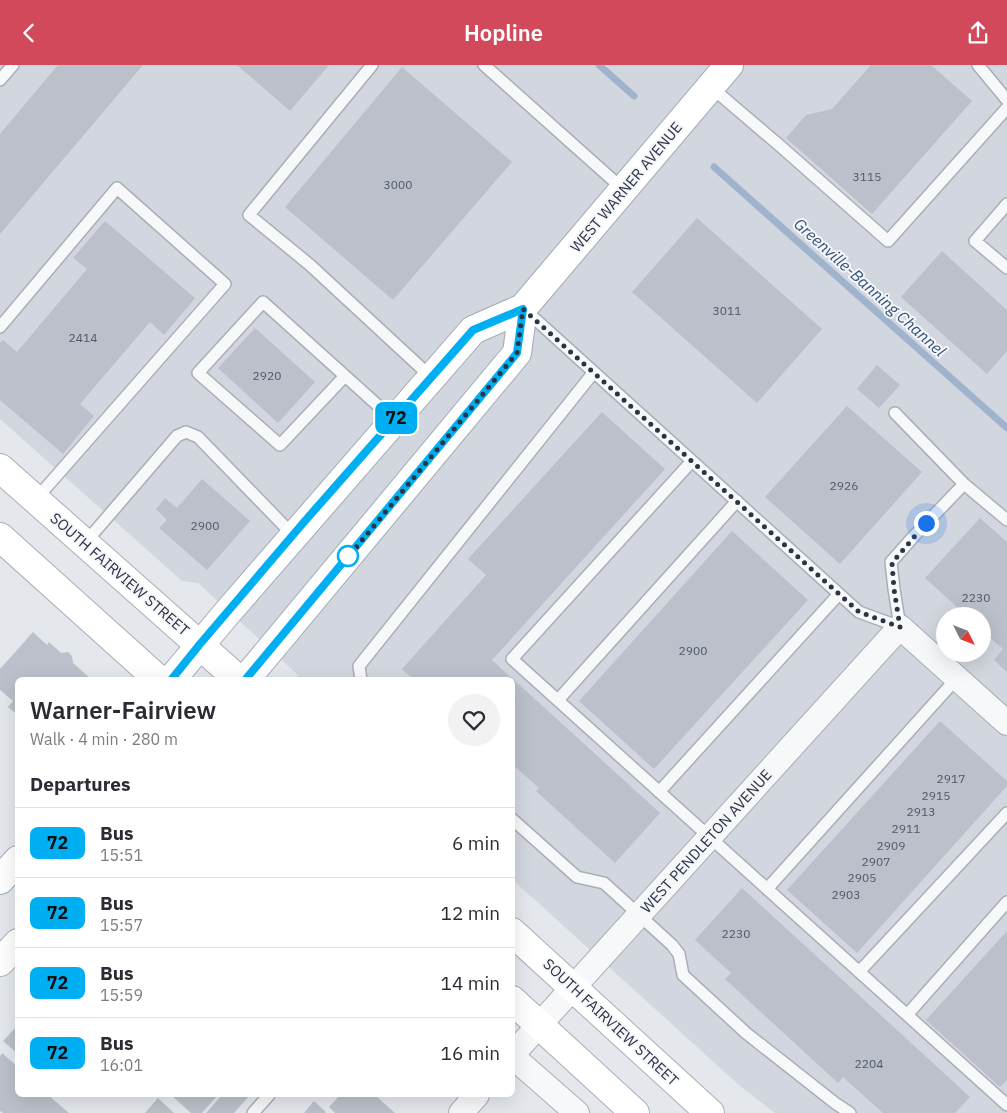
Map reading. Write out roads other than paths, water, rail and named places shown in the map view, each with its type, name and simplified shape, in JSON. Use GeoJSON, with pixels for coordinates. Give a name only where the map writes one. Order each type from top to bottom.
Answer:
{"type":"FeatureCollection","features":[{"type":"Feature","properties":{"kind":"main road","name":"WEST WARNER AVENUE"},"geometry":{"type":"LineString","coordinates":[[173,677],[293,535],[473,330],[523,309],[729,65]]}},
{"type":"Feature","properties":{"kind":"main road"},"geometry":{"type":"LineString","coordinates":[[247,677],[517,353],[523,309]]}},
{"type":"Feature","properties":{"kind":"main road","name":"SOUTH FAIRVIEW STREET"},"geometry":{"type":"LineString","coordinates":[[0,468],[236,677]]}},
{"type":"Feature","properties":{"kind":"main road"},"geometry":{"type":"LineString","coordinates":[[0,537],[156,677]]}},
{"type":"Feature","properties":{"kind":"main road"},"geometry":{"type":"LineString","coordinates":[[0,880],[15,863]]}},
{"type":"Feature","properties":{"kind":"main road","name":"SOUTH FAIRVIEW STREET"},"geometry":{"type":"LineString","coordinates":[[515,935],[710,1113]]}},
{"type":"Feature","properties":{"kind":"main road"},"geometry":{"type":"LineString","coordinates":[[0,962],[15,946]]}},
{"type":"Feature","properties":{"kind":"main road"},"geometry":{"type":"LineString","coordinates":[[515,1003],[635,1113]]}},
{"type":"Feature","properties":{"kind":"street"},"geometry":{"type":"LineString","coordinates":[[900,627],[1007,723]]}},
{"type":"Feature","properties":{"kind":"street","name":"WEST PENDLETON AVENUE"},"geometry":{"type":"LineString","coordinates":[[515,1052],[900,627]]}},
{"type":"Feature","properties":{"kind":"street"},"geometry":{"type":"LineString","coordinates":[[515,1058],[577,1113]]}},
{"type":"Feature","properties":{"kind":"street"},"geometry":{"type":"LineString","coordinates":[[461,1113],[475,1097]]}},
{"type":"Feature","properties":{"kind":"lane"},"geometry":{"type":"LineString","coordinates":[[0,80],[13,65]]}},
{"type":"Feature","properties":{"kind":"lane"},"geometry":{"type":"LineString","coordinates":[[372,65],[249,215],[310,265],[431,377]]}},
{"type":"Feature","properties":{"kind":"lane"},"geometry":{"type":"LineString","coordinates":[[484,65],[624,190]]}},
{"type":"Feature","properties":{"kind":"lane"},"geometry":{"type":"LineString","coordinates":[[978,65],[1007,100]]}},
{"type":"Feature","properties":{"kind":"lane"},"geometry":{"type":"LineString","coordinates":[[711,87],[888,241],[1007,108]]}},
{"type":"Feature","properties":{"kind":"lane"},"geometry":{"type":"LineString","coordinates":[[0,327],[118,188],[225,284],[36,499]]}},
{"type":"Feature","properties":{"kind":"lane"},"geometry":{"type":"LineString","coordinates":[[1007,204],[975,241],[1007,267]]}},
{"type":"Feature","properties":{"kind":"lane"},"geometry":{"type":"LineString","coordinates":[[345,376],[280,445],[198,373],[263,302],[394,420]]}},
{"type":"Feature","properties":{"kind":"lane"},"geometry":{"type":"LineString","coordinates":[[523,309],[859,612],[900,627],[892,563],[914,536],[964,484]]}},
{"type":"Feature","properties":{"kind":"lane"},"geometry":{"type":"LineString","coordinates":[[361,677],[360,666],[594,372]]}},
{"type":"Feature","properties":{"kind":"lane"},"geometry":{"type":"LineString","coordinates":[[895,413],[964,484],[1007,519]]}},
{"type":"Feature","properties":{"kind":"lane"},"geometry":{"type":"LineString","coordinates":[[85,543],[177,436],[186,432],[198,437],[293,535]]}},
{"type":"Feature","properties":{"kind":"lane"},"geometry":{"type":"LineString","coordinates":[[692,461],[512,659],[1007,1105]]}},
{"type":"Feature","properties":{"kind":"lane"},"geometry":{"type":"LineString","coordinates":[[558,700],[737,501]]}},
{"type":"Feature","properties":{"kind":"lane"},"geometry":{"type":"LineString","coordinates":[[659,792],[839,594]]}},
{"type":"Feature","properties":{"kind":"lane"},"geometry":{"type":"LineString","coordinates":[[767,889],[957,678]]}},
{"type":"Feature","properties":{"kind":"lane"},"geometry":{"type":"LineString","coordinates":[[859,972],[1007,813]]}},
{"type":"Feature","properties":{"kind":"lane"},"geometry":{"type":"LineString","coordinates":[[515,822],[577,877],[604,883],[672,945],[679,954],[683,975],[746,1033],[850,1113]]}},
{"type":"Feature","properties":{"kind":"lane"},"geometry":{"type":"LineString","coordinates":[[907,1015],[1007,902]]}},
{"type":"Feature","properties":{"kind":"lane"},"geometry":{"type":"LineString","coordinates":[[253,1113],[267,1097]]}},
{"type":"Feature","properties":{"kind":"waterway","name":"Greenville-Banning Channel"},"geometry":{"type":"LineString","coordinates":[[599,65],[634,96]]}},
{"type":"Feature","properties":{"kind":"waterway","name":"Greenville-Banning Channel"},"geometry":{"type":"LineString","coordinates":[[714,167],[1007,428]]}}]}
